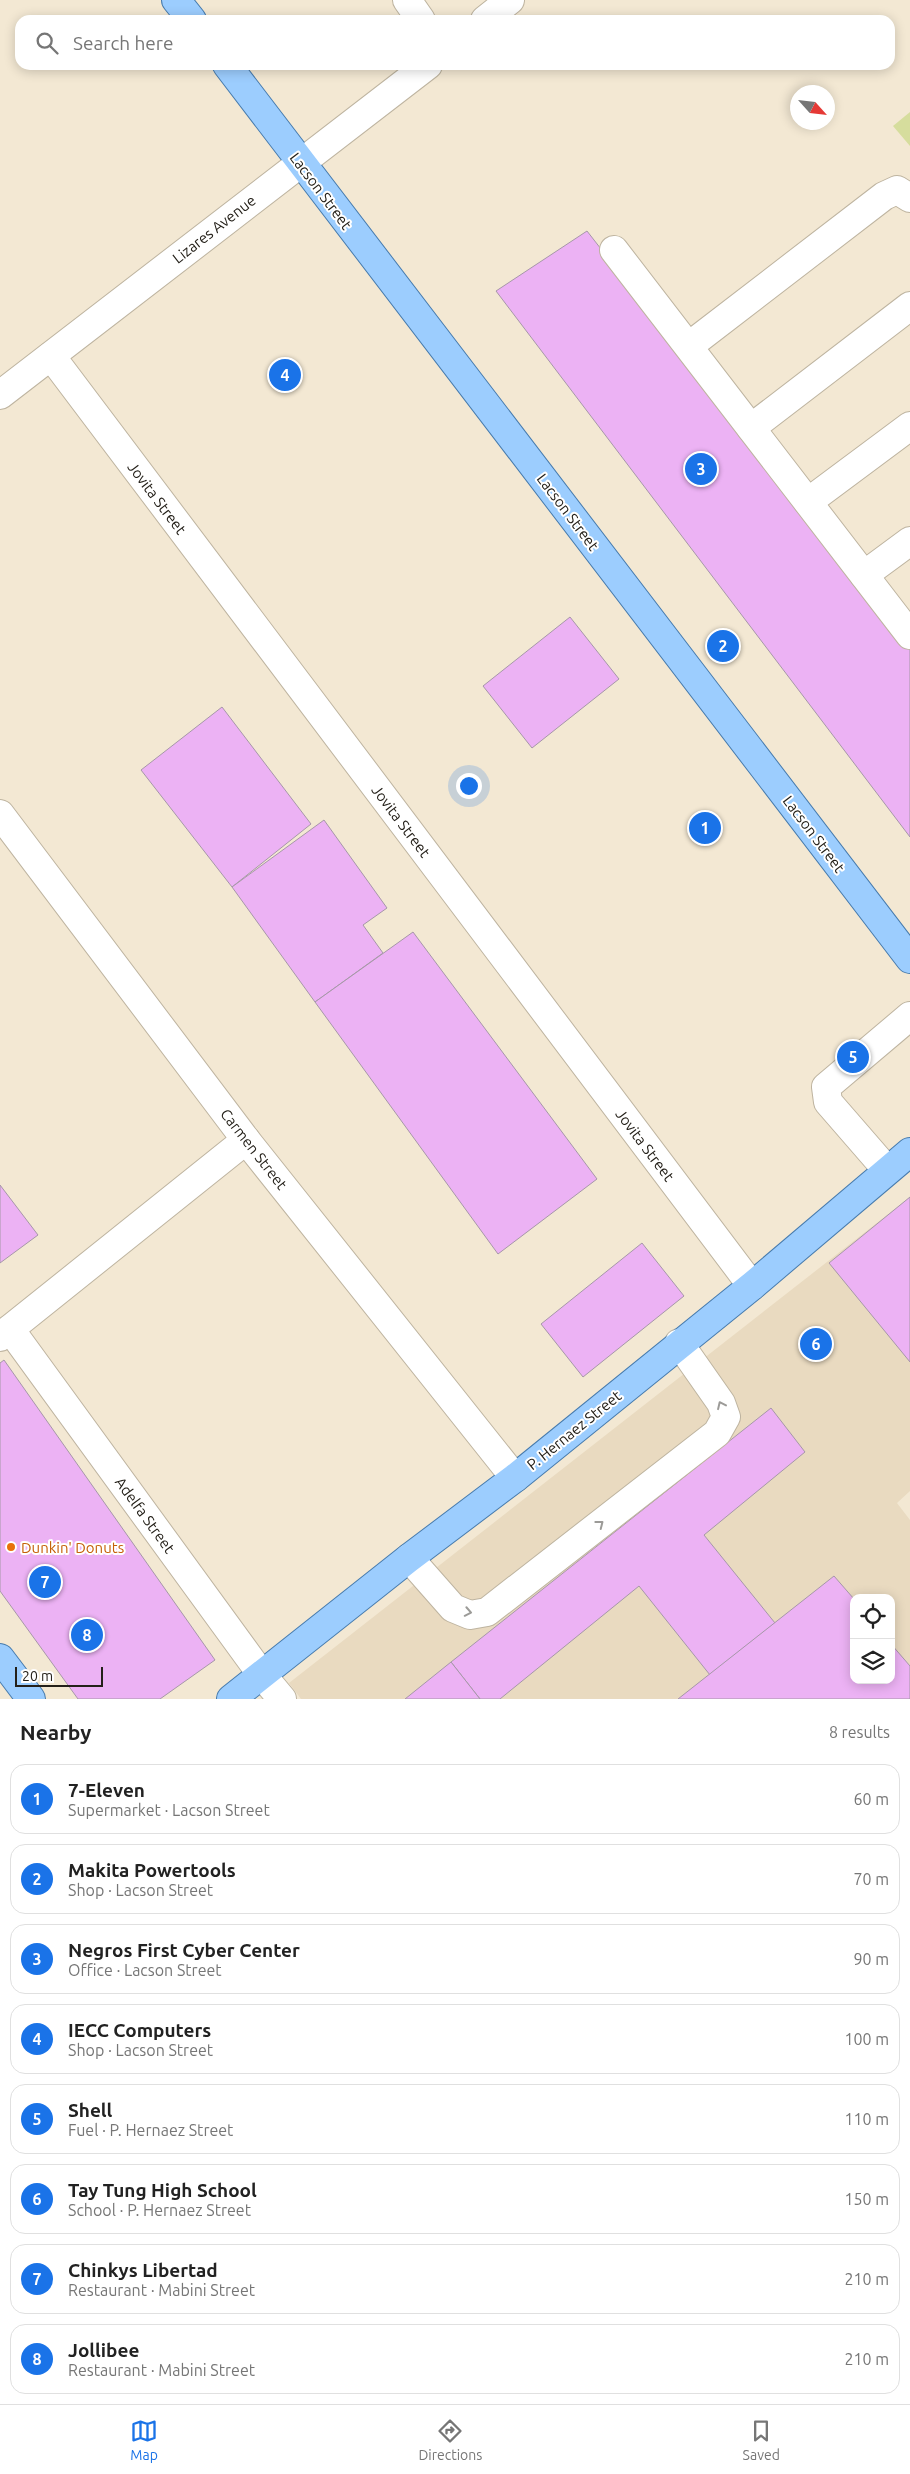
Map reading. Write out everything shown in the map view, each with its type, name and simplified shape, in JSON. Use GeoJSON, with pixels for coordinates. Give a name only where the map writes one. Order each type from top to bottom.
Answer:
{"type":"FeatureCollection","features":[{"type":"Feature","properties":{"kind":"main road"},"geometry":{"type":"LineString","coordinates":[[176,0],[188,15]]}},
{"type":"Feature","properties":{"kind":"main road","name":"Lacson Street"},"geometry":{"type":"LineString","coordinates":[[231,70],[910,959]]}},
{"type":"Feature","properties":{"kind":"main road","name":"P. Hernaez Street"},"geometry":{"type":"LineString","coordinates":[[231,1699],[409,1558],[515,1478],[752,1286],[910,1152]]}},
{"type":"Feature","properties":{"kind":"main road"},"geometry":{"type":"LineString","coordinates":[[0,1658],[31,1699]]}},
{"type":"Feature","properties":{"kind":"street"},"geometry":{"type":"LineString","coordinates":[[407,0],[418,15]]}},
{"type":"Feature","properties":{"kind":"street"},"geometry":{"type":"LineString","coordinates":[[491,15],[510,0]]}},
{"type":"Feature","properties":{"kind":"street","name":"Lizares Avenue"},"geometry":{"type":"LineString","coordinates":[[0,395],[421,70]]}},
{"type":"Feature","properties":{"kind":"street"},"geometry":{"type":"LineString","coordinates":[[689,346],[884,196],[897,190],[910,198]]}},
{"type":"Feature","properties":{"kind":"street"},"geometry":{"type":"LineString","coordinates":[[614,250],[910,635]]}},
{"type":"Feature","properties":{"kind":"street"},"geometry":{"type":"LineString","coordinates":[[752,428],[910,306]]}},
{"type":"Feature","properties":{"kind":"street","name":"Jovita Street"},"geometry":{"type":"LineString","coordinates":[[50,356],[752,1286]]}},
{"type":"Feature","properties":{"kind":"street"},"geometry":{"type":"LineString","coordinates":[[808,502],[910,426]]}},
{"type":"Feature","properties":{"kind":"street"},"geometry":{"type":"LineString","coordinates":[[864,574],[910,541]]}},
{"type":"Feature","properties":{"kind":"street","name":"Carmen Street"},"geometry":{"type":"LineString","coordinates":[[3,826],[246,1140],[515,1478]]}},
{"type":"Feature","properties":{"kind":"street"},"geometry":{"type":"LineString","coordinates":[[888,1170],[828,1102],[826,1087],[910,1016]]}},
{"type":"Feature","properties":{"kind":"street"},"geometry":{"type":"LineString","coordinates":[[5,1333],[246,1140]]}},
{"type":"Feature","properties":{"kind":"street","name":"Adelfa Street"},"geometry":{"type":"LineString","coordinates":[[5,1333],[282,1699]]}},
{"type":"Feature","properties":{"kind":"street"},"geometry":{"type":"LineString","coordinates":[[409,1558],[453,1608],[470,1615],[487,1612],[717,1433],[726,1416],[721,1403],[680,1343]]}},
{"type":"Feature","properties":{"kind":"shaded area"},"geometry":{"type":"Polygon","coordinates":[[[910,1197],[910,1491],[897,1503],[910,1520],[910,1699],[301,1699],[289,1683],[910,1197]]]}},
{"type":"Feature","properties":{"kind":"green space"},"geometry":{"type":"Polygon","coordinates":[[[910,112],[910,146],[893,126],[910,112]]]}},
{"type":"Feature","properties":{"kind":"building"},"geometry":{"type":"Polygon","coordinates":[[[587,231],[910,646],[910,837],[496,291],[587,231]]]}},
{"type":"Feature","properties":{"kind":"building"},"geometry":{"type":"Polygon","coordinates":[[[570,617],[619,679],[532,748],[483,686],[570,617]]]}},
{"type":"Feature","properties":{"kind":"building"},"geometry":{"type":"Polygon","coordinates":[[[222,707],[311,824],[232,887],[141,770],[222,707]]]}},
{"type":"Feature","properties":{"kind":"building"},"geometry":{"type":"Polygon","coordinates":[[[324,820],[387,908],[363,925],[383,953],[315,1002],[232,887],[324,820]]]}},
{"type":"Feature","properties":{"kind":"building"},"geometry":{"type":"Polygon","coordinates":[[[413,932],[597,1179],[498,1254],[315,1002],[413,932]]]}},
{"type":"Feature","properties":{"kind":"building"},"geometry":{"type":"Polygon","coordinates":[[[0,1185],[38,1235],[0,1263],[0,1185]]]}},
{"type":"Feature","properties":{"kind":"building"},"geometry":{"type":"Polygon","coordinates":[[[910,1197],[910,1362],[829,1263],[910,1197]]]}},
{"type":"Feature","properties":{"kind":"building"},"geometry":{"type":"Polygon","coordinates":[[[642,1243],[684,1296],[583,1377],[541,1324],[642,1243]]]}},
{"type":"Feature","properties":{"kind":"building"},"geometry":{"type":"Polygon","coordinates":[[[4,1360],[215,1660],[160,1699],[78,1699],[0,1591],[0,1363],[4,1360]]]}},
{"type":"Feature","properties":{"kind":"building"},"geometry":{"type":"Polygon","coordinates":[[[771,1408],[805,1452],[704,1535],[775,1623],[710,1675],[639,1586],[500,1699],[480,1699],[451,1662],[771,1408]]]}},
{"type":"Feature","properties":{"kind":"building"},"geometry":{"type":"Polygon","coordinates":[[[834,1576],[850,1594],[850,1684],[895,1684],[895,1649],[910,1666],[910,1699],[678,1699],[834,1576]]]}},
{"type":"Feature","properties":{"kind":"building"},"geometry":{"type":"Polygon","coordinates":[[[451,1662],[480,1699],[405,1699],[451,1662]]]}},
{"type":"Feature","properties":{"kind":"place","name":"IECC Computers"},"geometry":{"type":"Point","coordinates":[285,375]}},
{"type":"Feature","properties":{"kind":"place","name":"Negros First Cyber Center"},"geometry":{"type":"Point","coordinates":[701,469]}},
{"type":"Feature","properties":{"kind":"place","name":"Makita Powertools"},"geometry":{"type":"Point","coordinates":[723,646]}},
{"type":"Feature","properties":{"kind":"place","name":"7-Eleven"},"geometry":{"type":"Point","coordinates":[705,828]}},
{"type":"Feature","properties":{"kind":"place","name":"Shell"},"geometry":{"type":"Point","coordinates":[853,1057]}},
{"type":"Feature","properties":{"kind":"place","name":"Tay Tung High School"},"geometry":{"type":"Point","coordinates":[816,1344]}},
{"type":"Feature","properties":{"kind":"place","name":"Dunkin' Donuts"},"geometry":{"type":"Point","coordinates":[11,1547]}},
{"type":"Feature","properties":{"kind":"place","name":"Chinkys Libertad"},"geometry":{"type":"Point","coordinates":[45,1582]}},
{"type":"Feature","properties":{"kind":"place","name":"Jollibee"},"geometry":{"type":"Point","coordinates":[87,1635]}}]}
